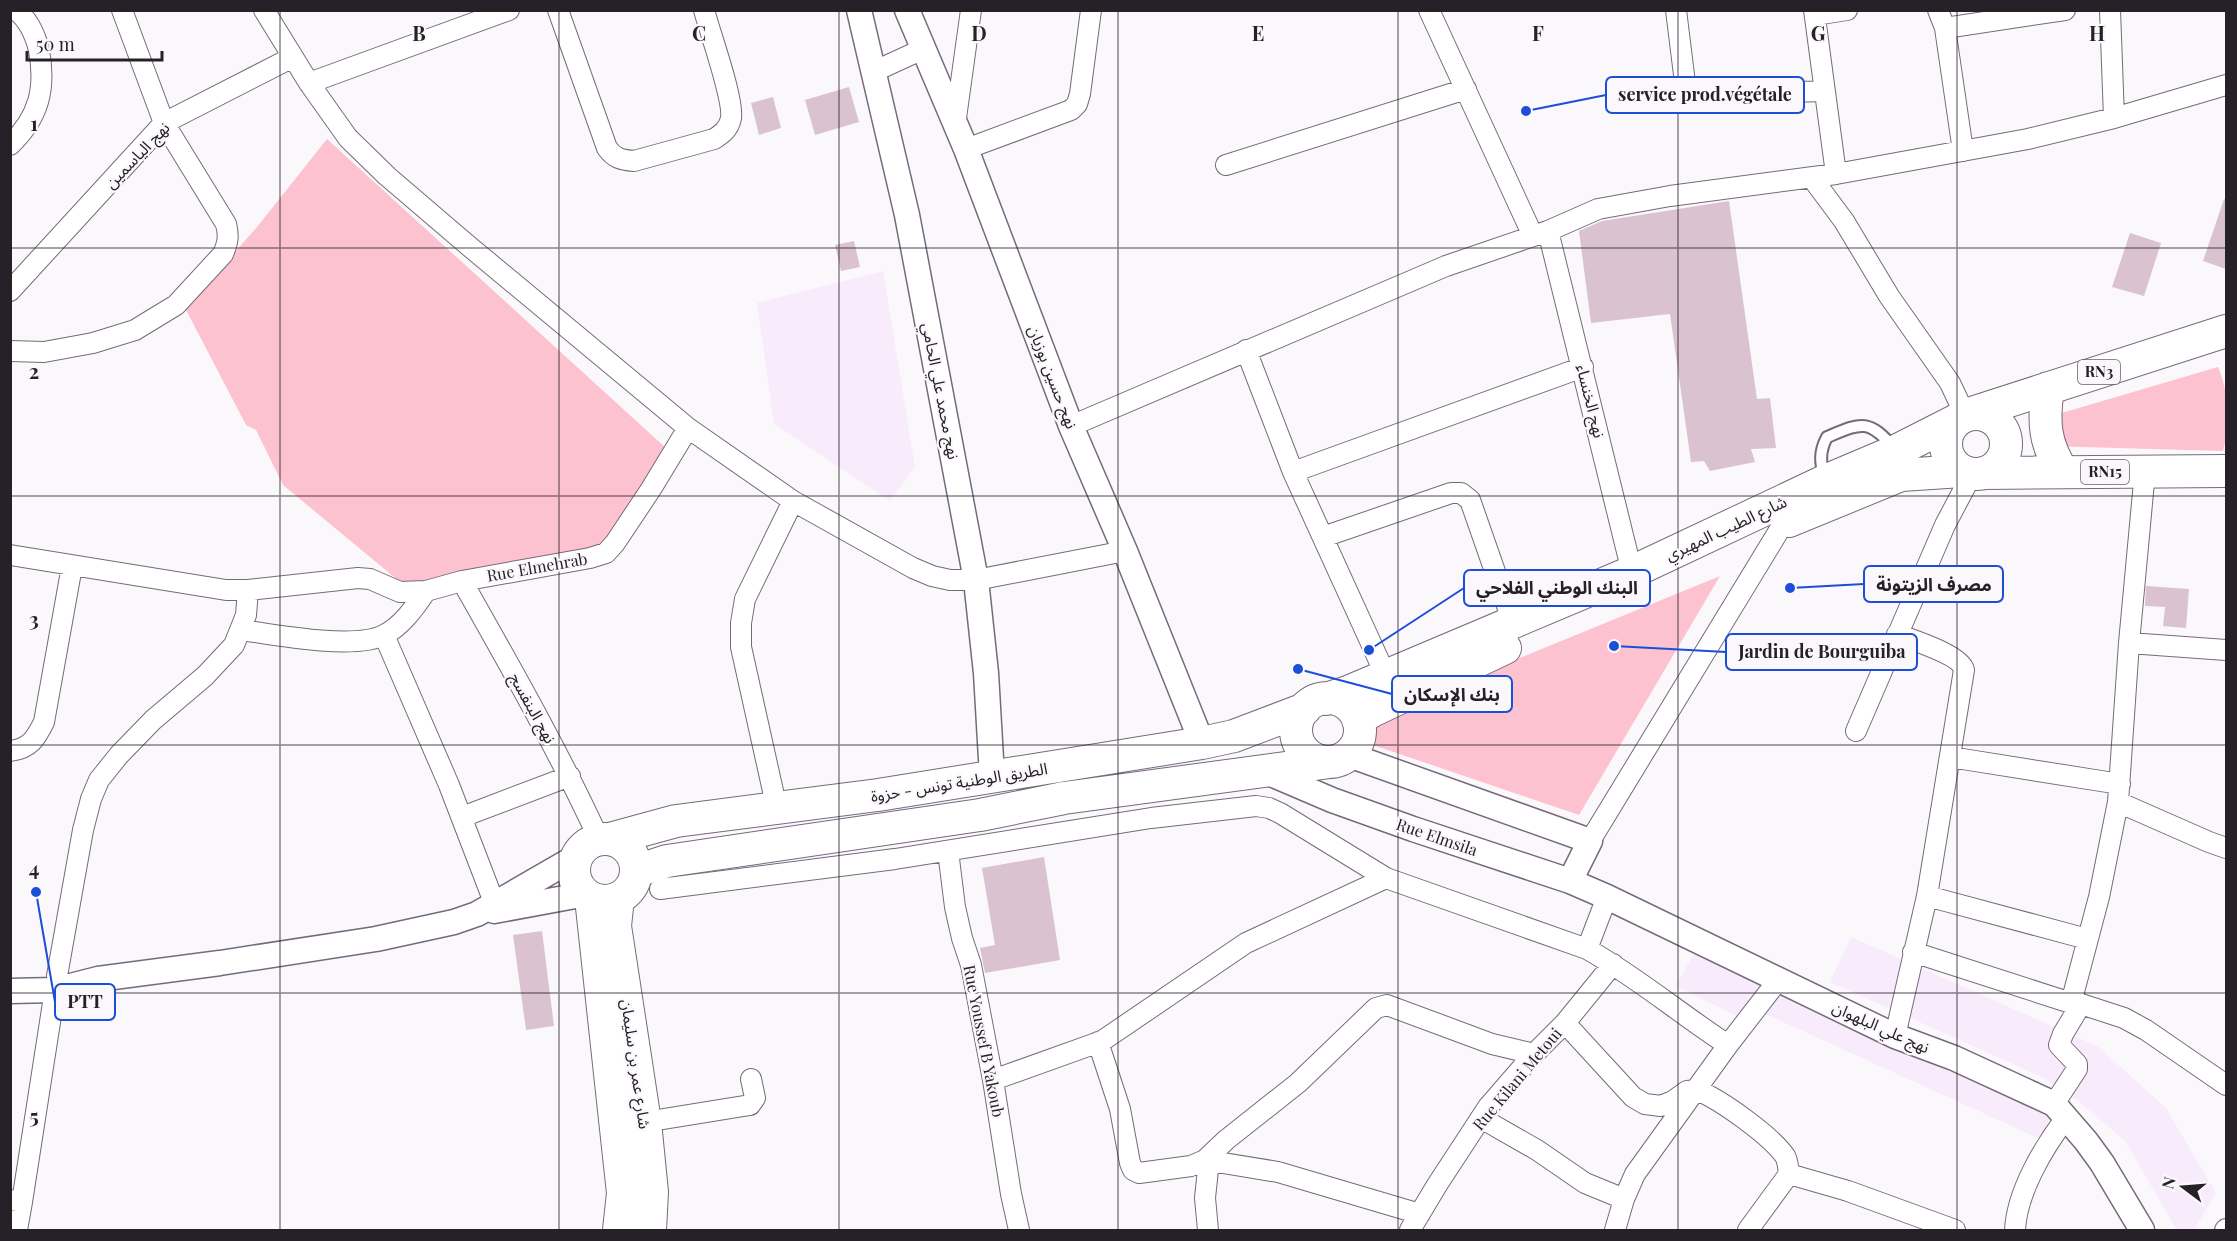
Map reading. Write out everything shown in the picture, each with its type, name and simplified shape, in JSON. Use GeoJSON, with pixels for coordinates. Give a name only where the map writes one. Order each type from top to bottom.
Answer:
{"type":"FeatureCollection","features":[{"type":"Feature","properties":{"kind":"main road","name":"RN3"},"geometry":{"type":"LineString","coordinates":[[1964,416],[2226,331]]}},
{"type":"Feature","properties":{"kind":"main road"},"geometry":{"type":"LineString","coordinates":[[2048,388],[2045,407],[2046,434],[2052,456],[2063,472]]}},
{"type":"Feature","properties":{"kind":"main road"},"geometry":{"type":"LineString","coordinates":[[1984,414],[1993,418],[2005,434],[2005,454],[2000,463],[1992,469],[1972,473],[1954,465],[1948,456],[1946,436],[1964,416],[1984,414]]}},
{"type":"Feature","properties":{"kind":"main road","name":"شارع الطيب المهيري"},"geometry":{"type":"LineString","coordinates":[[1315,704],[1632,572],[1825,481],[1896,451],[1964,416]]}},
{"type":"Feature","properties":{"kind":"main road","name":"RN15"},"geometry":{"type":"LineString","coordinates":[[1972,473],[2226,471]]}},
{"type":"Feature","properties":{"kind":"main road","name":"شارع الطيب المهيري"},"geometry":{"type":"LineString","coordinates":[[1358,720],[1372,711],[1554,625],[1783,524],[1901,475],[1972,473]]}},
{"type":"Feature","properties":{"kind":"main road"},"geometry":{"type":"LineString","coordinates":[[1315,704],[1346,704],[1358,720],[1360,735],[1354,749],[1339,758],[1312,758],[1300,744],[1297,726],[1315,704]]}},
{"type":"Feature","properties":{"kind":"main road","name":"الطريق الوطنية تونس - حزوة"},"geometry":{"type":"LineString","coordinates":[[595,845],[676,821],[878,795],[1202,743],[1234,736],[1315,704]]}},
{"type":"Feature","properties":{"kind":"main road","name":"الطريق الوطنية تونس - حزوة"},"geometry":{"type":"LineString","coordinates":[[649,880],[667,861],[980,815],[1064,798],[1264,771],[1339,758]]}},
{"type":"Feature","properties":{"kind":"main road"},"geometry":{"type":"LineString","coordinates":[[620,842],[627,848],[649,880],[629,890],[598,897],[577,882],[574,874],[595,845],[620,842]]}},
{"type":"Feature","properties":{"kind":"main road","name":"شارع عمر بن سليمان"},"geometry":{"type":"LineString","coordinates":[[598,897],[615,926],[645,1122],[652,1192],[650,1230]]}},
{"type":"Feature","properties":{"kind":"main road","name":"شارع عمر بن سليمان"},"geometry":{"type":"LineString","coordinates":[[598,897],[623,1193],[619,1230]]}},
{"type":"Feature","properties":{"kind":"street"},"geometry":{"type":"LineString","coordinates":[[10,145],[33,115],[40,95],[43,72],[37,41],[26,18],[16,10]]}},
{"type":"Feature","properties":{"kind":"street"},"geometry":{"type":"LineString","coordinates":[[10,351],[44,352],[93,343],[135,330],[176,305],[223,254],[229,235],[226,224],[164,123],[122,10]]}},
{"type":"Feature","properties":{"kind":"street"},"geometry":{"type":"LineString","coordinates":[[264,10],[309,83],[348,138],[387,176],[688,428],[793,501],[913,568],[950,580],[976,580],[1125,551]]}},
{"type":"Feature","properties":{"kind":"street"},"geometry":{"type":"LineString","coordinates":[[309,83],[509,10]]}},
{"type":"Feature","properties":{"kind":"street"},"geometry":{"type":"LineString","coordinates":[[558,10],[607,148],[613,156],[634,161],[714,139],[725,132],[731,119],[730,102],[704,10]]}},
{"type":"Feature","properties":{"kind":"street","name":"نهج محمد علي الحامي"},"geometry":{"type":"LineString","coordinates":[[859,10],[907,215],[976,580],[986,673],[992,776]]}},
{"type":"Feature","properties":{"kind":"street","name":"نهج حسين بوزيان"},"geometry":{"type":"LineString","coordinates":[[907,10],[966,149],[1071,426],[1125,551],[1202,743]]}},
{"type":"Feature","properties":{"kind":"street"},"geometry":{"type":"LineString","coordinates":[[955,125],[971,10]]}},
{"type":"Feature","properties":{"kind":"street"},"geometry":{"type":"LineString","coordinates":[[966,149],[1071,110],[1077,104],[1091,10]]}},
{"type":"Feature","properties":{"kind":"street","name":"نهج الخنساء"},"geometry":{"type":"LineString","coordinates":[[1429,10],[1466,89],[1541,233],[1583,367],[1632,572]]}},
{"type":"Feature","properties":{"kind":"street"},"geometry":{"type":"LineString","coordinates":[[1676,10],[1685,83],[1689,89],[1702,94],[1824,91]]}},
{"type":"Feature","properties":{"kind":"street"},"geometry":{"type":"LineString","coordinates":[[1836,174],[1815,13],[1847,10]]}},
{"type":"Feature","properties":{"kind":"street"},"geometry":{"type":"LineString","coordinates":[[1963,151],[1941,19],[2065,10]]}},
{"type":"Feature","properties":{"kind":"street"},"geometry":{"type":"LineString","coordinates":[[2110,10],[2114,118]]}},
{"type":"Feature","properties":{"kind":"street"},"geometry":{"type":"LineString","coordinates":[[873,72],[923,50]]}},
{"type":"Feature","properties":{"kind":"street","name":"نهج الياسمين"},"geometry":{"type":"LineString","coordinates":[[10,291],[164,123],[292,57]]}},
{"type":"Feature","properties":{"kind":"street"},"geometry":{"type":"LineString","coordinates":[[1071,426],[1446,267],[1541,233],[1598,209],[1622,203],[1812,178],[2028,139],[2114,118],[2226,85]]}},
{"type":"Feature","properties":{"kind":"street"},"geometry":{"type":"LineString","coordinates":[[1226,165],[1466,89]]}},
{"type":"Feature","properties":{"kind":"street"},"geometry":{"type":"LineString","coordinates":[[1812,178],[1844,221],[1889,296],[1950,383],[1964,416]]}},
{"type":"Feature","properties":{"kind":"street"},"geometry":{"type":"LineString","coordinates":[[1246,350],[1293,472],[1386,676]]}},
{"type":"Feature","properties":{"kind":"street"},"geometry":{"type":"LineString","coordinates":[[1293,472],[1583,367]]}},
{"type":"Feature","properties":{"kind":"street","name":"Rue Elmehrab"},"geometry":{"type":"LineString","coordinates":[[10,555],[226,590],[248,590],[358,578],[370,579],[400,592],[426,591],[462,581],[590,558],[606,553],[623,532],[688,428]]}},
{"type":"Feature","properties":{"kind":"street"},"geometry":{"type":"LineString","coordinates":[[2015,1230],[2025,1190],[2052,1137],[2077,1069],[2077,1064],[2059,1045],[2076,1003],[2088,939],[2111,843],[2119,793],[2129,643],[2145,471]]}},
{"type":"Feature","properties":{"kind":"street"},"geometry":{"type":"LineString","coordinates":[[1856,731],[1945,525],[1972,473]]}},
{"type":"Feature","properties":{"kind":"street"},"geometry":{"type":"LineString","coordinates":[[1323,537],[1451,493],[1461,493],[1470,500],[1513,623]]}},
{"type":"Feature","properties":{"kind":"street"},"geometry":{"type":"LineString","coordinates":[[777,809],[741,647],[741,622],[745,599],[793,501]]}},
{"type":"Feature","properties":{"kind":"street"},"geometry":{"type":"LineString","coordinates":[[1570,881],[1590,841],[1783,524]]}},
{"type":"Feature","properties":{"kind":"street"},"geometry":{"type":"LineString","coordinates":[[10,751],[30,744],[44,722],[72,566]]}},
{"type":"Feature","properties":{"kind":"street","name":"نهج البنفسج"},"geometry":{"type":"LineString","coordinates":[[462,581],[570,776],[595,845]]}},
{"type":"Feature","properties":{"kind":"street"},"geometry":{"type":"LineString","coordinates":[[17,1230],[16,1201],[83,830],[91,799],[99,780],[119,755],[147,725],[224,657],[234,645],[242,630],[246,615],[248,590]]}},
{"type":"Feature","properties":{"kind":"street"},"geometry":{"type":"LineString","coordinates":[[242,630],[315,640],[359,640],[384,635],[395,628],[426,591]]}},
{"type":"Feature","properties":{"kind":"street"},"geometry":{"type":"LineString","coordinates":[[1895,1036],[1927,896],[1963,682],[1963,665],[1953,658],[1897,634]]}},
{"type":"Feature","properties":{"kind":"street"},"geometry":{"type":"LineString","coordinates":[[384,635],[462,817],[490,909]]}},
{"type":"Feature","properties":{"kind":"street"},"geometry":{"type":"LineString","coordinates":[[2129,643],[2226,650]]}},
{"type":"Feature","properties":{"kind":"street"},"geometry":{"type":"LineString","coordinates":[[1950,757],[2119,793],[2209,842],[2226,848]]}},
{"type":"Feature","properties":{"kind":"street"},"geometry":{"type":"LineString","coordinates":[[1339,758],[1590,841]]}},
{"type":"Feature","properties":{"kind":"street","name":"Rue Elmsila"},"geometry":{"type":"LineString","coordinates":[[1264,771],[1332,800],[1570,881]]}},
{"type":"Feature","properties":{"kind":"street"},"geometry":{"type":"LineString","coordinates":[[462,817],[570,776]]}},
{"type":"Feature","properties":{"kind":"street"},"geometry":{"type":"LineString","coordinates":[[649,880],[948,851],[1151,818],[1256,806],[1280,813],[1386,878],[1587,950],[1613,964],[1689,1020],[1728,1045]]}},
{"type":"Feature","properties":{"kind":"street"},"geometry":{"type":"LineString","coordinates":[[10,991],[56,983],[220,963],[376,939],[454,922],[490,909],[595,845]]}},
{"type":"Feature","properties":{"kind":"street","name":"Rue Youssef B Yakoub"},"geometry":{"type":"LineString","coordinates":[[948,851],[955,907],[971,965],[1019,1230]]}},
{"type":"Feature","properties":{"kind":"street"},"geometry":{"type":"LineString","coordinates":[[993,1080],[1098,1042],[1126,1026],[1246,943],[1386,878]]}},
{"type":"Feature","properties":{"kind":"street","name":"نهج علي البلهوان"},"geometry":{"type":"LineString","coordinates":[[1570,881],[1608,897],[1895,1036],[1954,1058],[2060,1111],[2102,1163],[2142,1230]]}},
{"type":"Feature","properties":{"kind":"street"},"geometry":{"type":"LineString","coordinates":[[1927,896],[2088,939]]}},
{"type":"Feature","properties":{"kind":"street"},"geometry":{"type":"LineString","coordinates":[[490,909],[598,897]]}},
{"type":"Feature","properties":{"kind":"street"},"geometry":{"type":"LineString","coordinates":[[1587,950],[1608,897]]}},
{"type":"Feature","properties":{"kind":"street"},"geometry":{"type":"LineString","coordinates":[[1913,952],[2124,1018],[2146,1030],[2226,1085]]}},
{"type":"Feature","properties":{"kind":"street","name":"Rue Kilani Metoui"},"geometry":{"type":"LineString","coordinates":[[1415,1222],[1481,1118],[1534,1054],[1565,1023],[1613,964]]}},
{"type":"Feature","properties":{"kind":"street"},"geometry":{"type":"LineString","coordinates":[[10,976],[56,983]]}},
{"type":"Feature","properties":{"kind":"street"},"geometry":{"type":"LineString","coordinates":[[1615,1230],[1624,1199],[1635,1174],[1728,1045],[1779,979]]}},
{"type":"Feature","properties":{"kind":"street"},"geometry":{"type":"LineString","coordinates":[[1098,1042],[1114,1088],[1130,1163],[1133,1170],[1139,1173],[1191,1166],[1207,1160],[1226,1140],[1298,1083],[1376,1008],[1387,1005],[1492,1044],[1534,1054]]}},
{"type":"Feature","properties":{"kind":"street"},"geometry":{"type":"LineString","coordinates":[[1565,1023],[1633,1097],[1645,1104],[1661,1106],[1687,1091],[1697,1090],[1719,1102],[1774,1144],[1786,1158],[1789,1174],[1748,1230]]}},
{"type":"Feature","properties":{"kind":"street"},"geometry":{"type":"LineString","coordinates":[[645,1122],[750,1105],[755,1098],[751,1079]]}},
{"type":"Feature","properties":{"kind":"street"},"geometry":{"type":"LineString","coordinates":[[1481,1118],[1537,1150],[1585,1183],[1624,1199]]}},
{"type":"Feature","properties":{"kind":"street"},"geometry":{"type":"LineString","coordinates":[[1207,1160],[1278,1172],[1415,1222]]}},
{"type":"Feature","properties":{"kind":"street"},"geometry":{"type":"LineString","coordinates":[[1207,1160],[1205,1198],[1208,1230]]}},
{"type":"Feature","properties":{"kind":"street"},"geometry":{"type":"LineString","coordinates":[[1789,1174],[1848,1191],[1955,1230]]}},
{"type":"Feature","properties":{"kind":"shaded area"},"geometry":{"type":"Polygon","coordinates":[[[327,139],[667,449],[615,531],[596,549],[405,586],[283,485],[256,430],[246,425],[185,308],[257,227],[327,139]]]}},
{"type":"Feature","properties":{"kind":"shaded area"},"geometry":{"type":"Polygon","coordinates":[[[883,271],[915,467],[890,501],[774,424],[757,303],[883,271]]]}},
{"type":"Feature","properties":{"kind":"shaded area"},"geometry":{"type":"Polygon","coordinates":[[[2218,367],[2225,387],[2228,409],[2223,451],[2047,446],[2038,420],[2218,367]]]}},
{"type":"Feature","properties":{"kind":"shaded area"},"geometry":{"type":"Polygon","coordinates":[[[1720,576],[1579,815],[1373,745],[1378,716],[1720,576]]]}},
{"type":"Feature","properties":{"kind":"shaded area"},"geometry":{"type":"Polygon","coordinates":[[[1851,937],[2097,1046],[2166,1108],[2216,1193],[2194,1230],[2177,1230],[2125,1141],[2076,1099],[2042,1077],[1830,982],[1851,937]]]}},
{"type":"Feature","properties":{"kind":"shaded area"},"geometry":{"type":"Polygon","coordinates":[[[1697,948],[1771,976],[1739,1017],[1676,986],[1697,948]]]}},
{"type":"Feature","properties":{"kind":"shaded area"},"geometry":{"type":"Polygon","coordinates":[[[1782,984],[2027,1093],[2064,1126],[2042,1140],[1763,1013],[1782,984]]]}},
{"type":"Feature","properties":{"kind":"building"},"geometry":{"type":"Polygon","coordinates":[[[849,87],[859,122],[815,135],[805,100],[849,87]]]}},
{"type":"Feature","properties":{"kind":"building"},"geometry":{"type":"Polygon","coordinates":[[[773,97],[781,128],[759,135],[751,103],[773,97]]]}},
{"type":"Feature","properties":{"kind":"building"},"geometry":{"type":"Polygon","coordinates":[[[2224,199],[2226,200],[2226,269],[2203,261],[2224,199]]]}},
{"type":"Feature","properties":{"kind":"building"},"geometry":{"type":"Polygon","coordinates":[[[1729,201],[1757,399],[1770,398],[1776,448],[1751,449],[1755,462],[1710,471],[1704,461],[1691,462],[1670,314],[1591,323],[1579,231],[1602,221],[1729,201]]]}},
{"type":"Feature","properties":{"kind":"building"},"geometry":{"type":"Polygon","coordinates":[[[2130,233],[2161,243],[2144,296],[2112,287],[2130,233]]]}},
{"type":"Feature","properties":{"kind":"building"},"geometry":{"type":"Polygon","coordinates":[[[854,241],[860,267],[841,271],[835,245],[854,241]]]}},
{"type":"Feature","properties":{"kind":"building"},"geometry":{"type":"Polygon","coordinates":[[[2146,586],[2189,589],[2186,628],[2163,626],[2165,607],[2145,606],[2146,586]]]}},
{"type":"Feature","properties":{"kind":"building"},"geometry":{"type":"Polygon","coordinates":[[[1044,857],[1060,960],[985,973],[980,948],[995,945],[982,868],[1044,857]]]}},
{"type":"Feature","properties":{"kind":"building"},"geometry":{"type":"Polygon","coordinates":[[[542,931],[554,1026],[526,1030],[513,935],[542,931]]]}},
{"type":"Feature","properties":{"kind":"place","name":"service prod.végétale"},"geometry":{"type":"Point","coordinates":[1526,111]}},
{"type":"Feature","properties":{"kind":"place","name":"مصرف الزيتونة"},"geometry":{"type":"Point","coordinates":[1790,588]}},
{"type":"Feature","properties":{"kind":"place","name":"Jardin de Bourguiba"},"geometry":{"type":"Point","coordinates":[1614,646]}},
{"type":"Feature","properties":{"kind":"place","name":"البنك الوطني الفلاحي"},"geometry":{"type":"Point","coordinates":[1369,650]}},
{"type":"Feature","properties":{"kind":"place","name":"بنك الإسكان"},"geometry":{"type":"Point","coordinates":[1298,669]}},
{"type":"Feature","properties":{"kind":"place","name":"PTT"},"geometry":{"type":"Point","coordinates":[36,892]}}]}
